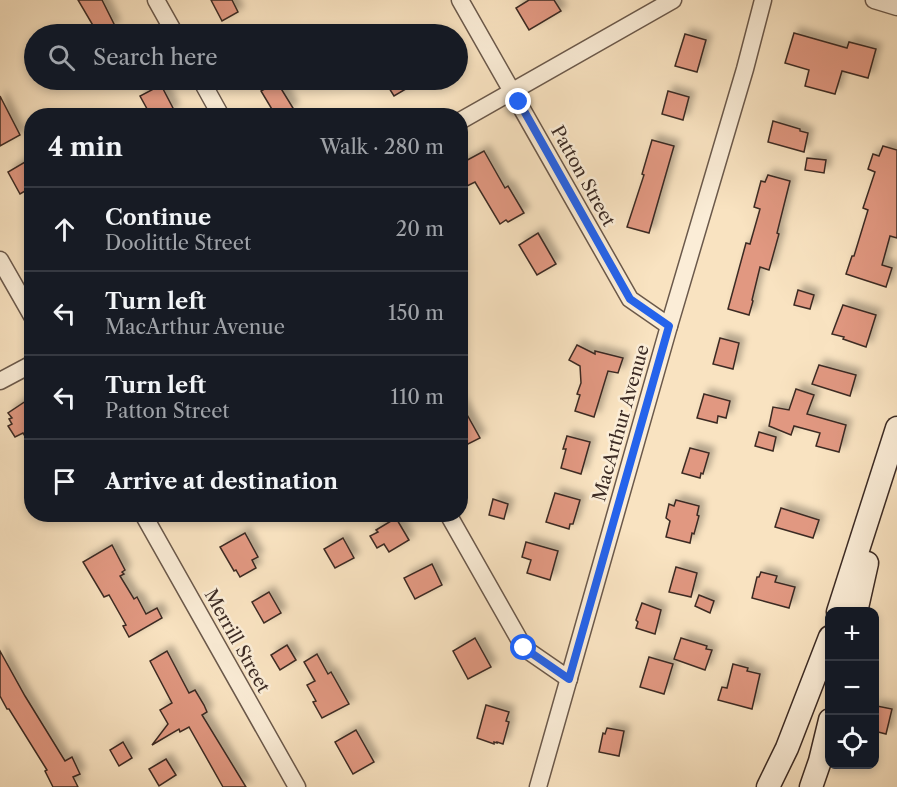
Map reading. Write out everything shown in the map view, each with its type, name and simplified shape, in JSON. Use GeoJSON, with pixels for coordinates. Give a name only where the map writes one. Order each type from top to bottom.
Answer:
{"type":"FeatureCollection","features":[{"type":"Feature","properties":{"kind":"main road"},"geometry":{"type":"LineString","coordinates":[[840,607],[897,428]]}},
{"type":"Feature","properties":{"kind":"main road"},"geometry":{"type":"LineString","coordinates":[[857,607],[897,440]]}},
{"type":"Feature","properties":{"kind":"main road"},"geometry":{"type":"LineString","coordinates":[[768,787],[787,748],[825,650]]}},
{"type":"Feature","properties":{"kind":"main road"},"geometry":{"type":"LineString","coordinates":[[811,787],[825,740]]}},
{"type":"Feature","properties":{"kind":"street"},"geometry":{"type":"LineString","coordinates":[[156,0],[169,24]]}},
{"type":"Feature","properties":{"kind":"street","name":"Patton Street"},"geometry":{"type":"LineString","coordinates":[[460,0],[630,299],[669,326]]}},
{"type":"Feature","properties":{"kind":"street"},"geometry":{"type":"LineString","coordinates":[[468,116],[673,0]]}},
{"type":"Feature","properties":{"kind":"street","name":"MacArthur Avenue"},"geometry":{"type":"LineString","coordinates":[[538,787],[763,0]]}},
{"type":"Feature","properties":{"kind":"street"},"geometry":{"type":"LineString","coordinates":[[874,0],[897,7]]}},
{"type":"Feature","properties":{"kind":"street"},"geometry":{"type":"LineString","coordinates":[[207,90],[217,108]]}},
{"type":"Feature","properties":{"kind":"street"},"geometry":{"type":"LineString","coordinates":[[0,260],[24,302]]}},
{"type":"Feature","properties":{"kind":"street"},"geometry":{"type":"LineString","coordinates":[[0,381],[24,368]]}},
{"type":"Feature","properties":{"kind":"street","name":"Merrill Street"},"geometry":{"type":"LineString","coordinates":[[148,522],[297,787]]}},
{"type":"Feature","properties":{"kind":"street"},"geometry":{"type":"LineString","coordinates":[[453,522],[524,648],[569,679]]}},
{"type":"Feature","properties":{"kind":"building"},"geometry":{"type":"Polygon","coordinates":[[[78,0],[102,0],[114,24],[92,24],[78,0]]]}},
{"type":"Feature","properties":{"kind":"building"},"geometry":{"type":"Polygon","coordinates":[[[211,0],[232,0],[238,12],[222,21],[211,0]]]}},
{"type":"Feature","properties":{"kind":"building"},"geometry":{"type":"Polygon","coordinates":[[[529,0],[554,0],[561,11],[529,30],[516,8],[529,0]]]}},
{"type":"Feature","properties":{"kind":"building"},"geometry":{"type":"Polygon","coordinates":[[[794,33],[847,48],[849,42],[876,49],[868,78],[842,71],[835,94],[805,86],[809,70],[785,63],[794,33]]]}},
{"type":"Feature","properties":{"kind":"building"},"geometry":{"type":"Polygon","coordinates":[[[685,34],[706,40],[697,72],[675,66],[685,34]]]}},
{"type":"Feature","properties":{"kind":"building"},"geometry":{"type":"Polygon","coordinates":[[[151,90],[164,90],[173,108],[147,108],[140,96],[151,90]]]}},
{"type":"Feature","properties":{"kind":"building"},"geometry":{"type":"Polygon","coordinates":[[[282,90],[293,108],[271,108],[261,91],[282,90]]]}},
{"type":"Feature","properties":{"kind":"building"},"geometry":{"type":"Polygon","coordinates":[[[390,90],[404,90],[394,96],[390,90]]]}},
{"type":"Feature","properties":{"kind":"building"},"geometry":{"type":"Polygon","coordinates":[[[668,91],[689,97],[683,120],[662,114],[668,91]]]}},
{"type":"Feature","properties":{"kind":"building"},"geometry":{"type":"Polygon","coordinates":[[[0,96],[20,135],[0,146],[0,96]]]}},
{"type":"Feature","properties":{"kind":"building"},"geometry":{"type":"Polygon","coordinates":[[[773,121],[808,133],[804,152],[768,142],[773,121]]]}},
{"type":"Feature","properties":{"kind":"building"},"geometry":{"type":"Polygon","coordinates":[[[652,140],[674,146],[649,233],[627,227],[644,175],[642,174],[652,140]]]}},
{"type":"Feature","properties":{"kind":"building"},"geometry":{"type":"Polygon","coordinates":[[[883,146],[897,150],[897,238],[890,236],[882,265],[892,268],[886,287],[846,274],[868,210],[863,208],[875,172],[868,169],[873,154],[879,156],[883,146]]]}},
{"type":"Feature","properties":{"kind":"building"},"geometry":{"type":"Polygon","coordinates":[[[484,151],[505,188],[508,186],[524,213],[500,224],[475,182],[468,186],[468,160],[484,151]]]}},
{"type":"Feature","properties":{"kind":"building"},"geometry":{"type":"Polygon","coordinates":[[[807,158],[826,160],[824,173],[805,170],[807,158]]]}},
{"type":"Feature","properties":{"kind":"building"},"geometry":{"type":"Polygon","coordinates":[[[24,163],[24,192],[20,194],[8,172],[24,163]]]}},
{"type":"Feature","properties":{"kind":"building"},"geometry":{"type":"Polygon","coordinates":[[[768,175],[790,181],[769,270],[760,267],[749,315],[728,309],[746,243],[750,244],[760,209],[754,207],[761,181],[765,182],[768,175]]]}},
{"type":"Feature","properties":{"kind":"building"},"geometry":{"type":"Polygon","coordinates":[[[538,233],[556,264],[537,275],[519,245],[538,233]]]}},
{"type":"Feature","properties":{"kind":"building"},"geometry":{"type":"Polygon","coordinates":[[[798,290],[814,295],[810,309],[794,305],[798,290]]]}},
{"type":"Feature","properties":{"kind":"building"},"geometry":{"type":"Polygon","coordinates":[[[843,305],[876,315],[866,347],[832,334],[843,305]]]}},
{"type":"Feature","properties":{"kind":"building"},"geometry":{"type":"Polygon","coordinates":[[[720,338],[739,343],[733,369],[713,364],[720,338]]]}},
{"type":"Feature","properties":{"kind":"building"},"geometry":{"type":"Polygon","coordinates":[[[577,345],[595,354],[595,351],[623,358],[618,373],[608,371],[594,417],[575,411],[580,395],[577,394],[581,383],[580,366],[569,360],[577,345]]]}},
{"type":"Feature","properties":{"kind":"building"},"geometry":{"type":"Polygon","coordinates":[[[819,365],[856,375],[850,396],[812,384],[819,365]]]}},
{"type":"Feature","properties":{"kind":"building"},"geometry":{"type":"Polygon","coordinates":[[[796,389],[814,395],[807,414],[846,425],[839,452],[816,446],[820,433],[794,426],[791,435],[769,426],[773,407],[789,410],[796,389]]]}},
{"type":"Feature","properties":{"kind":"building"},"geometry":{"type":"Polygon","coordinates":[[[704,394],[730,401],[726,418],[718,416],[717,423],[697,418],[704,394]]]}},
{"type":"Feature","properties":{"kind":"building"},"geometry":{"type":"Polygon","coordinates":[[[24,402],[24,435],[15,437],[8,426],[12,424],[9,419],[12,418],[8,413],[24,402]]]}},
{"type":"Feature","properties":{"kind":"building"},"geometry":{"type":"Polygon","coordinates":[[[468,416],[480,438],[468,444],[468,416]]]}},
{"type":"Feature","properties":{"kind":"building"},"geometry":{"type":"Polygon","coordinates":[[[759,432],[776,437],[773,451],[755,446],[759,432]]]}},
{"type":"Feature","properties":{"kind":"building"},"geometry":{"type":"Polygon","coordinates":[[[567,436],[590,442],[581,474],[561,468],[567,436]]]}},
{"type":"Feature","properties":{"kind":"building"},"geometry":{"type":"Polygon","coordinates":[[[690,448],[709,453],[700,478],[682,473],[690,448]]]}},
{"type":"Feature","properties":{"kind":"building"},"geometry":{"type":"Polygon","coordinates":[[[555,493],[580,500],[573,524],[570,524],[569,529],[546,522],[555,493]]]}},
{"type":"Feature","properties":{"kind":"building"},"geometry":{"type":"Polygon","coordinates":[[[493,499],[508,504],[504,519],[489,515],[493,499]]]}},
{"type":"Feature","properties":{"kind":"building"},"geometry":{"type":"Polygon","coordinates":[[[676,500],[699,506],[697,515],[699,516],[690,543],[666,537],[670,521],[666,518],[669,504],[674,506],[676,500]]]}},
{"type":"Feature","properties":{"kind":"building"},"geometry":{"type":"Polygon","coordinates":[[[781,508],[819,520],[813,538],[775,527],[781,508]]]}},
{"type":"Feature","properties":{"kind":"building"},"geometry":{"type":"Polygon","coordinates":[[[389,522],[398,522],[409,540],[389,552],[384,544],[377,548],[370,536],[378,532],[376,530],[389,522]]]}},
{"type":"Feature","properties":{"kind":"building"},"geometry":{"type":"Polygon","coordinates":[[[245,533],[258,557],[252,560],[256,568],[240,577],[220,547],[245,533]]]}},
{"type":"Feature","properties":{"kind":"building"},"geometry":{"type":"Polygon","coordinates":[[[343,538],[354,558],[335,568],[324,549],[343,538]]]}},
{"type":"Feature","properties":{"kind":"building"},"geometry":{"type":"Polygon","coordinates":[[[526,542],[558,551],[550,580],[527,573],[531,560],[522,557],[526,542]]]}},
{"type":"Feature","properties":{"kind":"building"},"geometry":{"type":"Polygon","coordinates":[[[112,545],[125,570],[120,576],[134,599],[137,597],[146,614],[157,608],[162,618],[129,637],[123,626],[126,625],[109,595],[104,597],[83,562],[112,545]]]}},
{"type":"Feature","properties":{"kind":"building"},"geometry":{"type":"Polygon","coordinates":[[[432,564],[442,585],[415,599],[404,578],[432,564]]]}},
{"type":"Feature","properties":{"kind":"building"},"geometry":{"type":"Polygon","coordinates":[[[676,567],[697,573],[691,597],[669,592],[676,567]]]}},
{"type":"Feature","properties":{"kind":"building"},"geometry":{"type":"Polygon","coordinates":[[[761,572],[777,576],[775,582],[795,587],[789,608],[752,598],[757,577],[761,572]]]}},
{"type":"Feature","properties":{"kind":"building"},"geometry":{"type":"Polygon","coordinates":[[[269,592],[281,613],[264,623],[252,602],[269,592]]]}},
{"type":"Feature","properties":{"kind":"building"},"geometry":{"type":"Polygon","coordinates":[[[699,595],[714,601],[710,613],[695,606],[699,595]]]}},
{"type":"Feature","properties":{"kind":"building"},"geometry":{"type":"Polygon","coordinates":[[[642,603],[661,610],[655,634],[636,628],[638,622],[636,620],[642,603]]]}},
{"type":"Feature","properties":{"kind":"building"},"geometry":{"type":"Polygon","coordinates":[[[475,638],[491,667],[468,679],[453,651],[475,638]]]}},
{"type":"Feature","properties":{"kind":"building"},"geometry":{"type":"Polygon","coordinates":[[[681,638],[707,646],[706,649],[712,650],[705,670],[674,659],[681,638]]]}},
{"type":"Feature","properties":{"kind":"building"},"geometry":{"type":"Polygon","coordinates":[[[287,645],[296,660],[280,670],[271,655],[287,645]]]}},
{"type":"Feature","properties":{"kind":"building"},"geometry":{"type":"Polygon","coordinates":[[[0,651],[65,761],[72,757],[80,774],[73,777],[78,787],[53,787],[45,771],[47,770],[7,709],[0,696],[0,651]]]}},
{"type":"Feature","properties":{"kind":"building"},"geometry":{"type":"Polygon","coordinates":[[[167,651],[189,693],[195,690],[204,705],[207,712],[202,715],[246,787],[223,787],[189,727],[180,732],[179,729],[152,745],[168,724],[160,710],[172,703],[150,661],[167,651]]]}},
{"type":"Feature","properties":{"kind":"building"},"geometry":{"type":"Polygon","coordinates":[[[317,654],[328,674],[331,672],[349,704],[322,718],[307,685],[315,681],[304,662],[317,654]]]}},
{"type":"Feature","properties":{"kind":"building"},"geometry":{"type":"Polygon","coordinates":[[[649,657],[673,664],[664,694],[640,687],[649,657]]]}},
{"type":"Feature","properties":{"kind":"building"},"geometry":{"type":"Polygon","coordinates":[[[733,664],[760,674],[752,709],[718,700],[722,687],[727,688],[733,664]]]}},
{"type":"Feature","properties":{"kind":"building"},"geometry":{"type":"Polygon","coordinates":[[[486,705],[509,712],[506,721],[509,722],[503,744],[494,742],[494,744],[477,738],[486,705]]]}},
{"type":"Feature","properties":{"kind":"building"},"geometry":{"type":"Polygon","coordinates":[[[879,706],[892,709],[886,734],[879,732],[879,706]]]}},
{"type":"Feature","properties":{"kind":"building"},"geometry":{"type":"Polygon","coordinates":[[[607,728],[624,731],[619,756],[599,752],[603,733],[605,734],[607,728]]]}},
{"type":"Feature","properties":{"kind":"building"},"geometry":{"type":"Polygon","coordinates":[[[356,730],[374,762],[353,774],[335,742],[356,730]]]}},
{"type":"Feature","properties":{"kind":"building"},"geometry":{"type":"Polygon","coordinates":[[[123,742],[132,758],[119,766],[110,750],[123,742]]]}},
{"type":"Feature","properties":{"kind":"building"},"geometry":{"type":"Polygon","coordinates":[[[166,759],[176,775],[159,786],[149,769],[166,759]]]}},
{"type":"Feature","properties":{"kind":"route"},"geometry":{"type":"LineString","coordinates":[[519,102],[630,299],[669,326],[569,679],[524,648]]}}]}
